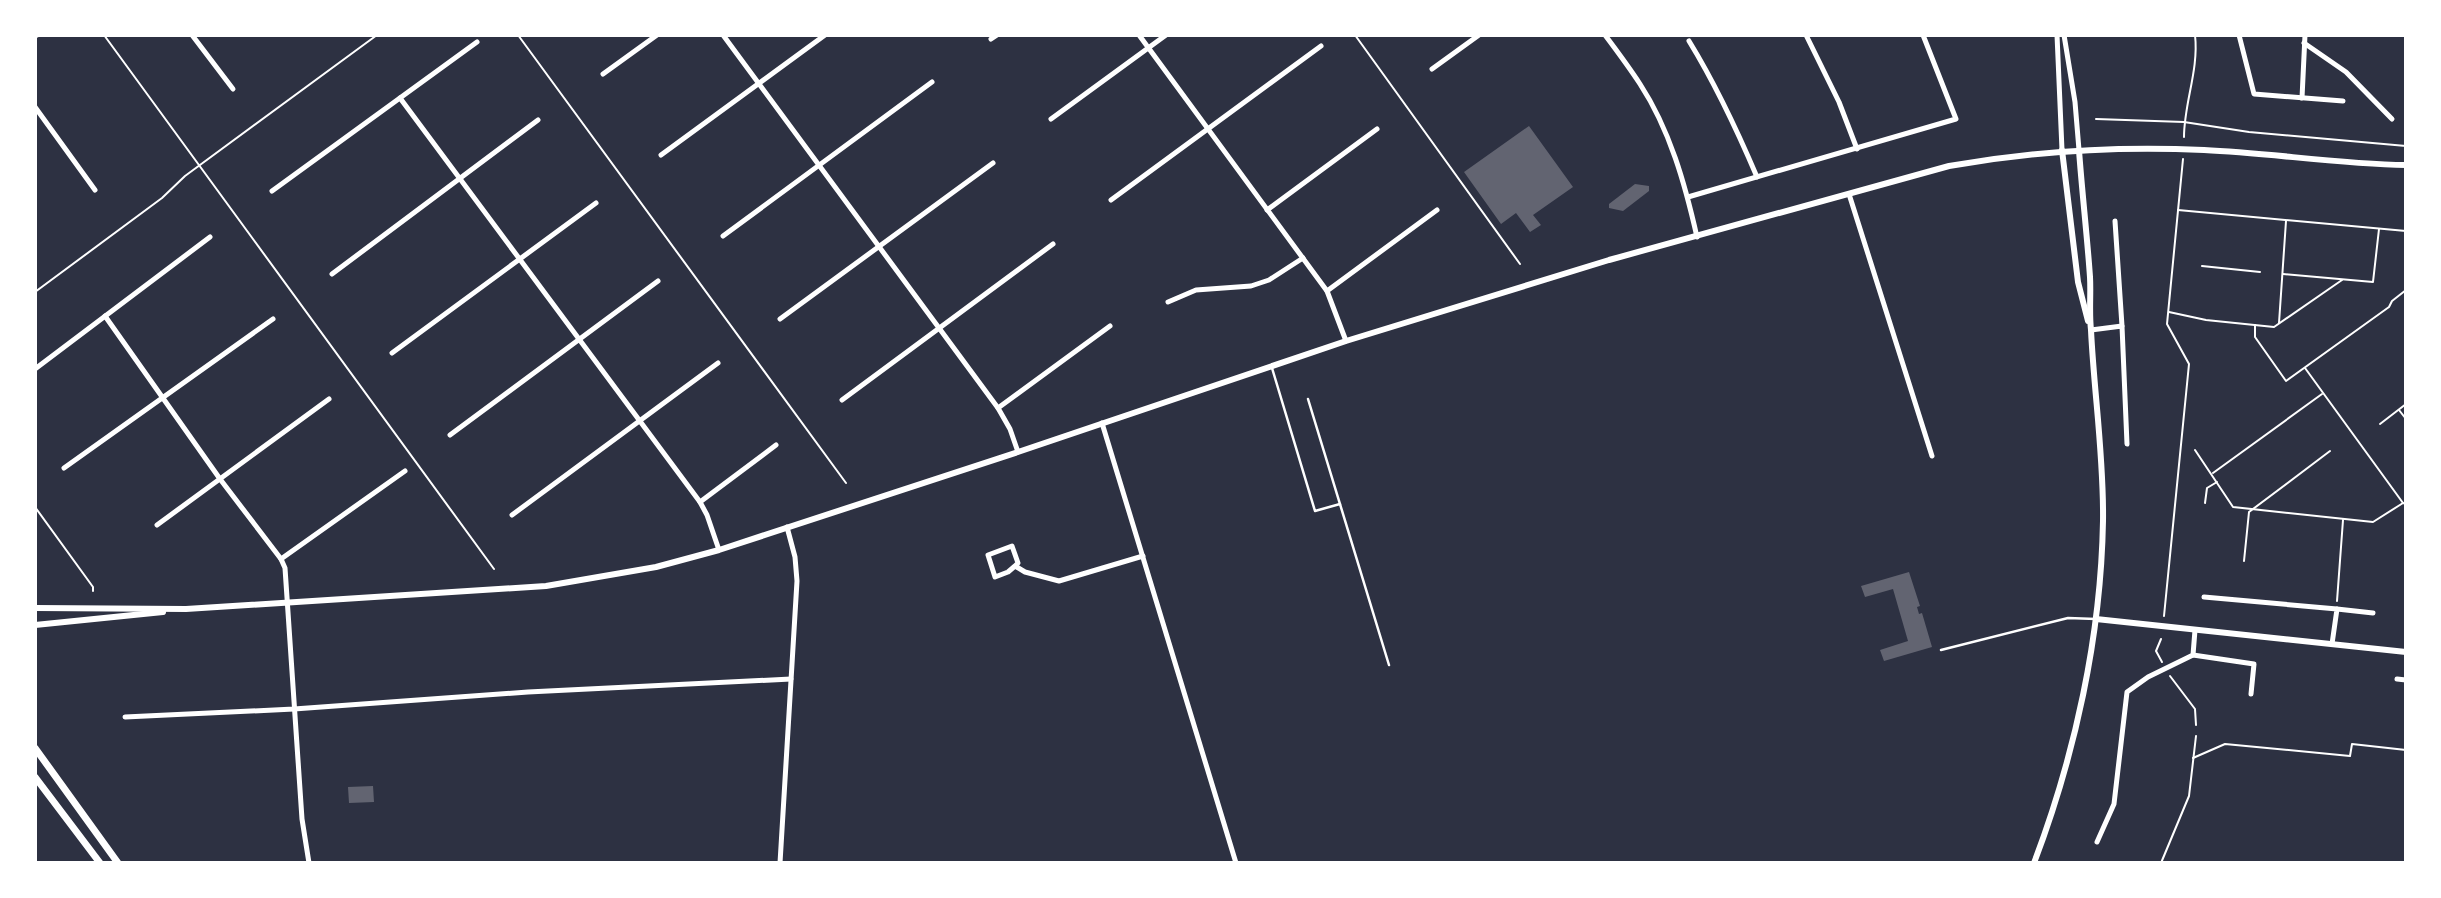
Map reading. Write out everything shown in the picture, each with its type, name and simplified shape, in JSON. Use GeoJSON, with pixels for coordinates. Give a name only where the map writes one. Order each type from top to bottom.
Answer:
{"type":"FeatureCollection","features":[{"type":"Feature","properties":{"kind":"main road"},"geometry":{"type":"LineString","coordinates":[[35,748],[118,863]]}},
{"type":"Feature","properties":{"kind":"main road"},"geometry":{"type":"LineString","coordinates":[[35,778],[100,863]]}},
{"type":"Feature","properties":{"kind":"street"},"geometry":{"type":"LineString","coordinates":[[192,35],[233,89]]}},
{"type":"Feature","properties":{"kind":"street"},"geometry":{"type":"LineString","coordinates":[[603,74],[657,35]]}},
{"type":"Feature","properties":{"kind":"street"},"geometry":{"type":"LineString","coordinates":[[723,35],[998,408],[1010,429],[1018,452]]}},
{"type":"Feature","properties":{"kind":"street"},"geometry":{"type":"LineString","coordinates":[[661,155],[825,35]]}},
{"type":"Feature","properties":{"kind":"street"},"geometry":{"type":"LineString","coordinates":[[1139,35],[1327,291],[1346,341]]}},
{"type":"Feature","properties":{"kind":"street"},"geometry":{"type":"LineString","coordinates":[[1051,119],[1166,35]]}},
{"type":"Feature","properties":{"kind":"street"},"geometry":{"type":"LineString","coordinates":[[1432,69],[1479,35]]}},
{"type":"Feature","properties":{"kind":"street"},"geometry":{"type":"LineString","coordinates":[[1605,35],[1641,85],[1661,125],[1688,197],[1697,237]]}},
{"type":"Feature","properties":{"kind":"street"},"geometry":{"type":"LineString","coordinates":[[1806,35],[1839,102],[1857,149]]}},
{"type":"Feature","properties":{"kind":"street"},"geometry":{"type":"LineString","coordinates":[[1688,197],[1956,119],[1923,35]]}},
{"type":"Feature","properties":{"kind":"street"},"geometry":{"type":"LineString","coordinates":[[2057,35],[2062,150],[2078,282],[2091,330]]}},
{"type":"Feature","properties":{"kind":"street"},"geometry":{"type":"LineString","coordinates":[[2034,863],[2058,790],[2074,729],[2096,619],[2101,554],[2103,494],[2090,280],[2075,102],[2064,35]]}},
{"type":"Feature","properties":{"kind":"street"},"geometry":{"type":"LineString","coordinates":[[2239,35],[2254,94],[2343,100]]}},
{"type":"Feature","properties":{"kind":"street"},"geometry":{"type":"LineString","coordinates":[[2302,98],[2305,35]]}},
{"type":"Feature","properties":{"kind":"street"},"geometry":{"type":"LineString","coordinates":[[1689,41],[1735,125],[1757,177]]}},
{"type":"Feature","properties":{"kind":"street"},"geometry":{"type":"LineString","coordinates":[[272,191],[477,42]]}},
{"type":"Feature","properties":{"kind":"street"},"geometry":{"type":"LineString","coordinates":[[1111,200],[1321,46]]}},
{"type":"Feature","properties":{"kind":"street"},"geometry":{"type":"LineString","coordinates":[[2304,47],[2346,72],[2392,119]]}},
{"type":"Feature","properties":{"kind":"street"},"geometry":{"type":"LineString","coordinates":[[723,236],[932,82]]}},
{"type":"Feature","properties":{"kind":"street"},"geometry":{"type":"LineString","coordinates":[[400,98],[699,502],[707,515],[719,550]]}},
{"type":"Feature","properties":{"kind":"street"},"geometry":{"type":"LineString","coordinates":[[35,107],[95,190]]}},
{"type":"Feature","properties":{"kind":"street"},"geometry":{"type":"LineString","coordinates":[[332,274],[538,120]]}},
{"type":"Feature","properties":{"kind":"street"},"geometry":{"type":"LineString","coordinates":[[1267,209],[1377,129]]}},
{"type":"Feature","properties":{"kind":"street"},"geometry":{"type":"LineString","coordinates":[[35,608],[186,609],[546,586],[656,567],[719,550],[1018,452],[1271,365],[1609,260],[1949,166],[2001,156],[2062,150],[2203,150],[2406,165]]}},
{"type":"Feature","properties":{"kind":"street"},"geometry":{"type":"LineString","coordinates":[[780,319],[993,163]]}},
{"type":"Feature","properties":{"kind":"street"},"geometry":{"type":"LineString","coordinates":[[1849,194],[1932,456]]}},
{"type":"Feature","properties":{"kind":"street"},"geometry":{"type":"LineString","coordinates":[[392,353],[596,203]]}},
{"type":"Feature","properties":{"kind":"street"},"geometry":{"type":"LineString","coordinates":[[1327,291],[1437,210]]}},
{"type":"Feature","properties":{"kind":"street"},"geometry":{"type":"LineString","coordinates":[[2115,221],[2127,444]]}},
{"type":"Feature","properties":{"kind":"street"},"geometry":{"type":"LineString","coordinates":[[35,369],[210,237]]}},
{"type":"Feature","properties":{"kind":"street"},"geometry":{"type":"LineString","coordinates":[[842,400],[1053,244]]}},
{"type":"Feature","properties":{"kind":"street"},"geometry":{"type":"LineString","coordinates":[[1168,302],[1196,290],[1251,286],[1269,280],[1303,258]]}},
{"type":"Feature","properties":{"kind":"street"},"geometry":{"type":"LineString","coordinates":[[450,435],[657,281]]}},
{"type":"Feature","properties":{"kind":"street"},"geometry":{"type":"LineString","coordinates":[[105,316],[285,568],[302,819],[309,863]]}},
{"type":"Feature","properties":{"kind":"street"},"geometry":{"type":"LineString","coordinates":[[64,468],[273,319]]}},
{"type":"Feature","properties":{"kind":"street"},"geometry":{"type":"LineString","coordinates":[[998,408],[1110,326]]}},
{"type":"Feature","properties":{"kind":"street"},"geometry":{"type":"LineString","coordinates":[[2091,330],[2122,326]]}},
{"type":"Feature","properties":{"kind":"street"},"geometry":{"type":"LineString","coordinates":[[512,515],[718,363]]}},
{"type":"Feature","properties":{"kind":"street"},"geometry":{"type":"LineString","coordinates":[[157,525],[329,399]]}},
{"type":"Feature","properties":{"kind":"street"},"geometry":{"type":"LineString","coordinates":[[1101,422],[1236,863]]}},
{"type":"Feature","properties":{"kind":"street"},"geometry":{"type":"LineString","coordinates":[[699,502],[776,445]]}},
{"type":"Feature","properties":{"kind":"street"},"geometry":{"type":"LineString","coordinates":[[281,559],[405,471]]}},
{"type":"Feature","properties":{"kind":"street"},"geometry":{"type":"LineString","coordinates":[[780,863],[797,581],[795,557],[787,527]]}},
{"type":"Feature","properties":{"kind":"street"},"geometry":{"type":"LineString","coordinates":[[1013,546],[1018,563],[1014,566],[1008,572],[995,577],[988,555],[1013,546]]}},
{"type":"Feature","properties":{"kind":"street"},"geometry":{"type":"LineString","coordinates":[[1014,566],[1025,572],[1059,581],[1143,556]]}},
{"type":"Feature","properties":{"kind":"street"},"geometry":{"type":"LineString","coordinates":[[2204,597],[2373,613]]}},
{"type":"Feature","properties":{"kind":"street"},"geometry":{"type":"LineString","coordinates":[[35,625],[114,619],[186,609]]}},
{"type":"Feature","properties":{"kind":"street"},"geometry":{"type":"LineString","coordinates":[[2332,644],[2337,609]]}},
{"type":"Feature","properties":{"kind":"street"},"geometry":{"type":"LineString","coordinates":[[2096,619],[2406,652]]}},
{"type":"Feature","properties":{"kind":"street"},"geometry":{"type":"LineString","coordinates":[[2193,655],[2195,630]]}},
{"type":"Feature","properties":{"kind":"street"},"geometry":{"type":"LineString","coordinates":[[2097,842],[2114,804],[2127,692],[2148,677],[2193,655],[2254,664],[2251,694]]}},
{"type":"Feature","properties":{"kind":"street"},"geometry":{"type":"LineString","coordinates":[[125,717],[791,679]]}},
{"type":"Feature","properties":{"kind":"street"},"geometry":{"type":"LineString","coordinates":[[2397,679],[2406,680]]}},
{"type":"Feature","properties":{"kind":"lane"},"geometry":{"type":"LineString","coordinates":[[1271,365],[1315,511],[1340,504]]}},
{"type":"Feature","properties":{"kind":"lane"},"geometry":{"type":"LineString","coordinates":[[1308,399],[1389,665]]}},
{"type":"Feature","properties":{"kind":"lane"},"geometry":{"type":"LineString","coordinates":[[1941,650],[2068,618],[2096,619]]}},
{"type":"Feature","properties":{"kind":"path"},"geometry":{"type":"LineString","coordinates":[[104,35],[494,569]]}},
{"type":"Feature","properties":{"kind":"path"},"geometry":{"type":"LineString","coordinates":[[35,292],[377,35]]}},
{"type":"Feature","properties":{"kind":"path"},"geometry":{"type":"LineString","coordinates":[[518,35],[846,484]]}},
{"type":"Feature","properties":{"kind":"path"},"geometry":{"type":"LineString","coordinates":[[1356,35],[1520,264]]}},
{"type":"Feature","properties":{"kind":"path"},"geometry":{"type":"LineString","coordinates":[[2184,137],[2184,122],[2195,66],[2195,35]]}},
{"type":"Feature","properties":{"kind":"path"},"geometry":{"type":"LineString","coordinates":[[2096,119],[2184,122],[2249,132],[2406,146]]}},
{"type":"Feature","properties":{"kind":"path"},"geometry":{"type":"LineString","coordinates":[[2164,616],[2189,364],[2167,324],[2183,159]]}},
{"type":"Feature","properties":{"kind":"path"},"geometry":{"type":"LineString","coordinates":[[2177,210],[2406,230]]}},
{"type":"Feature","properties":{"kind":"path"},"geometry":{"type":"LineString","coordinates":[[2279,324],[2287,220]]}},
{"type":"Feature","properties":{"kind":"path"},"geometry":{"type":"LineString","coordinates":[[2283,274],[2373,282],[2379,228]]}},
{"type":"Feature","properties":{"kind":"path"},"geometry":{"type":"LineString","coordinates":[[2202,266],[2260,272]]}},
{"type":"Feature","properties":{"kind":"path"},"geometry":{"type":"LineString","coordinates":[[2168,312],[2206,320],[2274,327],[2342,280]]}},
{"type":"Feature","properties":{"kind":"path"},"geometry":{"type":"LineString","coordinates":[[2255,325],[2255,337],[2286,381],[2389,307],[2392,301],[2406,290]]}},
{"type":"Feature","properties":{"kind":"path"},"geometry":{"type":"LineString","coordinates":[[2195,450],[2233,507],[2373,522],[2404,503],[2304,368]]}},
{"type":"Feature","properties":{"kind":"path"},"geometry":{"type":"LineString","coordinates":[[2212,473],[2323,394]]}},
{"type":"Feature","properties":{"kind":"path"},"geometry":{"type":"LineString","coordinates":[[2380,424],[2406,404]]}},
{"type":"Feature","properties":{"kind":"path"},"geometry":{"type":"LineString","coordinates":[[2399,410],[2406,419]]}},
{"type":"Feature","properties":{"kind":"path"},"geometry":{"type":"LineString","coordinates":[[2244,561],[2249,512],[2330,451]]}},
{"type":"Feature","properties":{"kind":"path"},"geometry":{"type":"LineString","coordinates":[[2206,503],[2207,488],[2217,482]]}},
{"type":"Feature","properties":{"kind":"path"},"geometry":{"type":"LineString","coordinates":[[35,507],[93,587],[93,591]]}},
{"type":"Feature","properties":{"kind":"path"},"geometry":{"type":"LineString","coordinates":[[2337,609],[2343,519]]}},
{"type":"Feature","properties":{"kind":"path"},"geometry":{"type":"LineString","coordinates":[[2161,639],[2155,651],[2162,662]]}},
{"type":"Feature","properties":{"kind":"path"},"geometry":{"type":"LineString","coordinates":[[2169,673],[2173,683],[2195,709],[2196,725]]}},
{"type":"Feature","properties":{"kind":"path"},"geometry":{"type":"LineString","coordinates":[[2161,863],[2189,796],[2196,736]]}},
{"type":"Feature","properties":{"kind":"path"},"geometry":{"type":"LineString","coordinates":[[2193,758],[2225,744],[2350,756],[2352,744],[2406,750]]}},
{"type":"Feature","properties":{"kind":"building"},"geometry":{"type":"Polygon","coordinates":[[[1529,126],[1573,187],[1533,215],[1541,225],[1530,232],[1516,213],[1501,224],[1464,172],[1529,126]]]}},
{"type":"Feature","properties":{"kind":"building"},"geometry":{"type":"Polygon","coordinates":[[[1635,184],[1649,186],[1649,191],[1623,211],[1609,208],[1609,204],[1635,184]]]}},
{"type":"Feature","properties":{"kind":"building"},"geometry":{"type":"Polygon","coordinates":[[[1909,572],[1920,606],[1917,607],[1919,614],[1922,613],[1932,647],[1884,661],[1880,650],[1908,641],[1893,589],[1865,597],[1861,586],[1909,572]]]}},
{"type":"Feature","properties":{"kind":"building"},"geometry":{"type":"Polygon","coordinates":[[[373,786],[374,802],[349,803],[348,787],[373,786]]]}}]}
